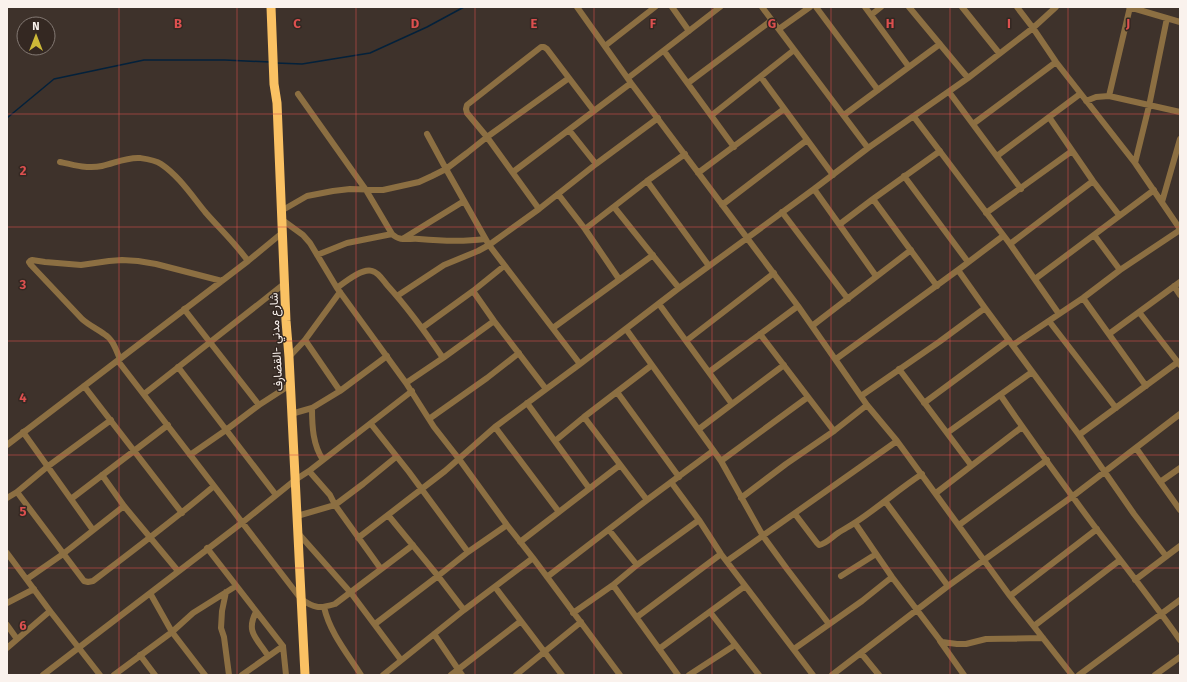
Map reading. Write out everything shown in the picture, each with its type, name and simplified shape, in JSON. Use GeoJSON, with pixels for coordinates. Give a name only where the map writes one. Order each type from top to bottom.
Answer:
{"type":"FeatureCollection","features":[{"type":"Feature","properties":{"kind":"highway","name":"شارع مدني -القضارف"},"geometry":{"type":"LineString","coordinates":[[271,7],[305,675]]}},
{"type":"Feature","properties":{"kind":"street"},"geometry":{"type":"LineString","coordinates":[[577,7],[698,173],[774,273],[867,405],[897,441],[936,493],[983,561],[1072,675]]}},
{"type":"Feature","properties":{"kind":"street"},"geometry":{"type":"LineString","coordinates":[[605,46],[655,7]]}},
{"type":"Feature","properties":{"kind":"street"},"geometry":{"type":"LineString","coordinates":[[672,7],[689,31]]}},
{"type":"Feature","properties":{"kind":"street"},"geometry":{"type":"LineString","coordinates":[[513,172],[594,111],[664,51],[720,7]]}},
{"type":"Feature","properties":{"kind":"street"},"geometry":{"type":"LineString","coordinates":[[762,7],[868,148]]}},
{"type":"Feature","properties":{"kind":"street"},"geometry":{"type":"LineString","coordinates":[[779,29],[810,7]]}},
{"type":"Feature","properties":{"kind":"street"},"geometry":{"type":"LineString","coordinates":[[816,7],[878,90]]}},
{"type":"Feature","properties":{"kind":"street"},"geometry":{"type":"LineString","coordinates":[[866,7],[909,67]]}},
{"type":"Feature","properties":{"kind":"street"},"geometry":{"type":"LineString","coordinates":[[871,15],[881,7]]}},
{"type":"Feature","properties":{"kind":"street"},"geometry":{"type":"LineString","coordinates":[[909,7],[968,78]]}},
{"type":"Feature","properties":{"kind":"street"},"geometry":{"type":"LineString","coordinates":[[962,7],[999,53]]}},
{"type":"Feature","properties":{"kind":"street"},"geometry":{"type":"LineString","coordinates":[[924,403],[1011,343],[1050,321],[1180,229],[1135,163],[1080,94],[1017,7]]}},
{"type":"Feature","properties":{"kind":"street"},"geometry":{"type":"LineString","coordinates":[[358,538],[445,471],[495,427],[526,403],[868,148],[968,78],[1033,28],[1056,7]]}},
{"type":"Feature","properties":{"kind":"street"},"geometry":{"type":"LineString","coordinates":[[1109,96],[1130,7],[1180,22]]}},
{"type":"Feature","properties":{"kind":"street"},"geometry":{"type":"LineString","coordinates":[[1135,163],[1149,106],[1167,18]]}},
{"type":"Feature","properties":{"kind":"street"},"geometry":{"type":"LineString","coordinates":[[688,83],[772,20]]}},
{"type":"Feature","properties":{"kind":"street"},"geometry":{"type":"LineString","coordinates":[[844,115],[940,44]]}},
{"type":"Feature","properties":{"kind":"street"},"geometry":{"type":"LineString","coordinates":[[539,209],[487,137],[467,113],[466,109],[544,47],[594,111]]}},
{"type":"Feature","properties":{"kind":"street"},"geometry":{"type":"LineString","coordinates":[[712,115],[794,50]]}},
{"type":"Feature","properties":{"kind":"street"},"geometry":{"type":"LineString","coordinates":[[664,51],[734,147]]}},
{"type":"Feature","properties":{"kind":"street"},"geometry":{"type":"LineString","coordinates":[[973,124],[1056,62]]}},
{"type":"Feature","properties":{"kind":"street"},"geometry":{"type":"LineString","coordinates":[[761,77],[833,175]]}},
{"type":"Feature","properties":{"kind":"street"},"geometry":{"type":"LineString","coordinates":[[569,78],[487,137],[446,169],[419,182],[383,190],[344,190],[308,196],[281,215],[310,243],[338,290],[412,391],[434,427],[459,458],[507,526],[533,558],[620,675]]}},
{"type":"Feature","properties":{"kind":"street"},"geometry":{"type":"LineString","coordinates":[[948,92],[1021,189]]}},
{"type":"Feature","properties":{"kind":"street"},"geometry":{"type":"LineString","coordinates":[[298,94],[366,190],[394,237],[433,241],[487,242]]}},
{"type":"Feature","properties":{"kind":"street"},"geometry":{"type":"LineString","coordinates":[[997,156],[1080,94]]}},
{"type":"Feature","properties":{"kind":"street"},"geometry":{"type":"LineString","coordinates":[[1086,101],[1096,97],[1109,96],[1180,112]]}},
{"type":"Feature","properties":{"kind":"street"},"geometry":{"type":"LineString","coordinates":[[698,173],[784,109]]}},
{"type":"Feature","properties":{"kind":"street"},"geometry":{"type":"LineString","coordinates":[[914,117],[1010,244],[1059,314]]}},
{"type":"Feature","properties":{"kind":"street"},"geometry":{"type":"LineString","coordinates":[[397,296],[444,265],[478,251],[487,242],[539,209],[658,118]]}},
{"type":"Feature","properties":{"kind":"street"},"geometry":{"type":"LineString","coordinates":[[1049,118],[1119,216]]}},
{"type":"Feature","properties":{"kind":"street"},"geometry":{"type":"LineString","coordinates":[[569,130],[596,164]]}},
{"type":"Feature","properties":{"kind":"street"},"geometry":{"type":"LineString","coordinates":[[427,134],[487,242],[580,364]]}},
{"type":"Feature","properties":{"kind":"street"},"geometry":{"type":"LineString","coordinates":[[1162,202],[1180,139]]}},
{"type":"Feature","properties":{"kind":"street"},"geometry":{"type":"LineString","coordinates":[[722,205],[807,140]]}},
{"type":"Feature","properties":{"kind":"street"},"geometry":{"type":"LineString","coordinates":[[840,224],[940,151]]}},
{"type":"Feature","properties":{"kind":"street"},"geometry":{"type":"LineString","coordinates":[[986,214],[1072,152]]}},
{"type":"Feature","properties":{"kind":"street"},"geometry":{"type":"LineString","coordinates":[[584,229],[685,154]]}},
{"type":"Feature","properties":{"kind":"street"},"geometry":{"type":"LineString","coordinates":[[60,162],[90,167],[139,158],[150,159],[160,163],[173,174],[206,213],[227,234],[248,261]]}},
{"type":"Feature","properties":{"kind":"street"},"geometry":{"type":"LineString","coordinates":[[904,176],[968,262]]}},
{"type":"Feature","properties":{"kind":"street"},"geometry":{"type":"LineString","coordinates":[[647,181],[709,266]]}},
{"type":"Feature","properties":{"kind":"street"},"geometry":{"type":"LineString","coordinates":[[1010,244],[1093,181]]}},
{"type":"Feature","properties":{"kind":"street"},"geometry":{"type":"LineString","coordinates":[[814,189],[876,276]]}},
{"type":"Feature","properties":{"kind":"street"},"geometry":{"type":"LineString","coordinates":[[1034,279],[1154,190]]}},
{"type":"Feature","properties":{"kind":"street"},"geometry":{"type":"LineString","coordinates":[[558,194],[620,280]]}},
{"type":"Feature","properties":{"kind":"street"},"geometry":{"type":"LineString","coordinates":[[873,199],[937,286]]}},
{"type":"Feature","properties":{"kind":"street"},"geometry":{"type":"LineString","coordinates":[[403,239],[464,201]]}},
{"type":"Feature","properties":{"kind":"street"},"geometry":{"type":"LineString","coordinates":[[614,207],[679,288]]}},
{"type":"Feature","properties":{"kind":"street"},"geometry":{"type":"LineString","coordinates":[[782,212],[848,299]]}},
{"type":"Feature","properties":{"kind":"street"},"geometry":{"type":"LineString","coordinates":[[7,445],[248,261],[282,233]]}},
{"type":"Feature","properties":{"kind":"street"},"geometry":{"type":"LineString","coordinates":[[317,255],[347,243],[392,234]]}},
{"type":"Feature","properties":{"kind":"street"},"geometry":{"type":"LineString","coordinates":[[1094,235],[1120,270]]}},
{"type":"Feature","properties":{"kind":"street"},"geometry":{"type":"LineString","coordinates":[[836,359],[1003,236]]}},
{"type":"Feature","properties":{"kind":"street"},"geometry":{"type":"LineString","coordinates":[[812,326],[911,250]]}},
{"type":"Feature","properties":{"kind":"street"},"geometry":{"type":"LineString","coordinates":[[553,328],[653,256]]}},
{"type":"Feature","properties":{"kind":"street"},"geometry":{"type":"LineString","coordinates":[[222,281],[156,264],[138,261],[122,260],[81,265],[32,260],[29,262],[82,319],[89,325],[105,334],[111,340],[119,360],[301,599],[311,606],[317,607],[324,607],[334,604],[413,545]]}},
{"type":"Feature","properties":{"kind":"street"},"geometry":{"type":"LineString","coordinates":[[422,328],[473,291],[504,266]]}},
{"type":"Feature","properties":{"kind":"street"},"geometry":{"type":"LineString","coordinates":[[289,356],[305,340],[338,290],[359,273],[366,270],[377,274],[397,296],[443,358]]}},
{"type":"Feature","properties":{"kind":"street"},"geometry":{"type":"LineString","coordinates":[[958,270],[1166,556]]}},
{"type":"Feature","properties":{"kind":"street"},"geometry":{"type":"LineString","coordinates":[[686,341],[774,273]]}},
{"type":"Feature","properties":{"kind":"street"},"geometry":{"type":"LineString","coordinates":[[1109,334],[1180,282]]}},
{"type":"Feature","properties":{"kind":"street"},"geometry":{"type":"LineString","coordinates":[[144,394],[285,283]]}},
{"type":"Feature","properties":{"kind":"street"},"geometry":{"type":"LineString","coordinates":[[1174,286],[1180,295]]}},
{"type":"Feature","properties":{"kind":"street"},"geometry":{"type":"LineString","coordinates":[[473,291],[546,389]]}},
{"type":"Feature","properties":{"kind":"street"},"geometry":{"type":"LineString","coordinates":[[1083,298],[1146,386]]}},
{"type":"Feature","properties":{"kind":"street"},"geometry":{"type":"LineString","coordinates":[[659,304],[732,404]]}},
{"type":"Feature","properties":{"kind":"street"},"geometry":{"type":"LineString","coordinates":[[709,372],[798,306]]}},
{"type":"Feature","properties":{"kind":"street"},"geometry":{"type":"LineString","coordinates":[[861,396],[985,308]]}},
{"type":"Feature","properties":{"kind":"street"},"geometry":{"type":"LineString","coordinates":[[184,310],[259,405]]}},
{"type":"Feature","properties":{"kind":"street"},"geometry":{"type":"LineString","coordinates":[[1079,435],[1179,364],[1139,312]]}},
{"type":"Feature","properties":{"kind":"street"},"geometry":{"type":"LineString","coordinates":[[406,383],[494,321]]}},
{"type":"Feature","properties":{"kind":"street"},"geometry":{"type":"LineString","coordinates":[[1050,321],[1116,408]]}},
{"type":"Feature","properties":{"kind":"street"},"geometry":{"type":"LineString","coordinates":[[626,329],[721,461],[763,536],[829,624]]}},
{"type":"Feature","properties":{"kind":"street"},"geometry":{"type":"LineString","coordinates":[[760,334],[834,431]]}},
{"type":"Feature","properties":{"kind":"street"},"geometry":{"type":"LineString","coordinates":[[305,340],[340,391]]}},
{"type":"Feature","properties":{"kind":"street"},"geometry":{"type":"LineString","coordinates":[[429,419],[468,392],[519,353]]}},
{"type":"Feature","properties":{"kind":"street"},"geometry":{"type":"LineString","coordinates":[[292,414],[312,408],[340,391],[387,356]]}},
{"type":"Feature","properties":{"kind":"street"},"geometry":{"type":"LineString","coordinates":[[555,441],[652,365]]}},
{"type":"Feature","properties":{"kind":"street"},"geometry":{"type":"LineString","coordinates":[[699,429],[784,365]]}},
{"type":"Feature","properties":{"kind":"street"},"geometry":{"type":"LineString","coordinates":[[178,367],[276,495]]}},
{"type":"Feature","properties":{"kind":"street"},"geometry":{"type":"LineString","coordinates":[[899,369],[971,465]]}},
{"type":"Feature","properties":{"kind":"street"},"geometry":{"type":"LineString","coordinates":[[947,433],[1001,396],[1032,372]]}},
{"type":"Feature","properties":{"kind":"street"},"geometry":{"type":"LineString","coordinates":[[190,454],[290,385]]}},
{"type":"Feature","properties":{"kind":"street"},"geometry":{"type":"LineString","coordinates":[[84,386],[182,514]]}},
{"type":"Feature","properties":{"kind":"street"},"geometry":{"type":"LineString","coordinates":[[45,674],[412,391]]}},
{"type":"Feature","properties":{"kind":"street"},"geometry":{"type":"LineString","coordinates":[[617,392],[679,477]]}},
{"type":"Feature","properties":{"kind":"street"},"geometry":{"type":"LineString","coordinates":[[1001,396],[1072,496],[1162,614],[1180,640]]}},
{"type":"Feature","properties":{"kind":"street"},"geometry":{"type":"LineString","coordinates":[[721,461],[808,397]]}},
{"type":"Feature","properties":{"kind":"street"},"geometry":{"type":"LineString","coordinates":[[526,403],[589,488]]}},
{"type":"Feature","properties":{"kind":"street"},"geometry":{"type":"LineString","coordinates":[[742,498],[867,405]]}},
{"type":"Feature","properties":{"kind":"street"},"geometry":{"type":"LineString","coordinates":[[312,408],[316,448],[323,460]]}},
{"type":"Feature","properties":{"kind":"street"},"geometry":{"type":"LineString","coordinates":[[832,675],[948,586],[1072,496],[1180,414]]}},
{"type":"Feature","properties":{"kind":"street"},"geometry":{"type":"LineString","coordinates":[[584,417],[647,500]]}},
{"type":"Feature","properties":{"kind":"street"},"geometry":{"type":"LineString","coordinates":[[7,498],[17,492],[47,467],[111,420]]}},
{"type":"Feature","properties":{"kind":"street"},"geometry":{"type":"LineString","coordinates":[[371,424],[468,552]]}},
{"type":"Feature","properties":{"kind":"street"},"geometry":{"type":"LineString","coordinates":[[71,499],[168,425]]}},
{"type":"Feature","properties":{"kind":"street"},"geometry":{"type":"LineString","coordinates":[[495,427],[559,512]]}},
{"type":"Feature","properties":{"kind":"street"},"geometry":{"type":"LineString","coordinates":[[936,493],[1022,427]]}},
{"type":"Feature","properties":{"kind":"street"},"geometry":{"type":"LineString","coordinates":[[23,432],[93,530]]}},
{"type":"Feature","properties":{"kind":"street"},"geometry":{"type":"LineString","coordinates":[[727,561],[897,441]]}},
{"type":"Feature","properties":{"kind":"street"},"geometry":{"type":"LineString","coordinates":[[1136,448],[1180,510]]}},
{"type":"Feature","properties":{"kind":"street"},"geometry":{"type":"LineString","coordinates":[[547,577],[713,451]]}},
{"type":"Feature","properties":{"kind":"street"},"geometry":{"type":"LineString","coordinates":[[297,516],[335,505],[396,457]]}},
{"type":"Feature","properties":{"kind":"street"},"geometry":{"type":"LineString","coordinates":[[959,526],[1047,460]]}},
{"type":"Feature","properties":{"kind":"street"},"geometry":{"type":"LineString","coordinates":[[520,542],[620,465]]}},
{"type":"Feature","properties":{"kind":"street"},"geometry":{"type":"LineString","coordinates":[[1160,482],[1180,468]]}},
{"type":"Feature","properties":{"kind":"street"},"geometry":{"type":"LineString","coordinates":[[309,471],[330,495],[335,505],[381,569]]}},
{"type":"Feature","properties":{"kind":"street"},"geometry":{"type":"LineString","coordinates":[[795,514],[819,545],[855,523],[922,474]]}},
{"type":"Feature","properties":{"kind":"street"},"geometry":{"type":"LineString","coordinates":[[102,475],[124,506],[178,571]]}},
{"type":"Feature","properties":{"kind":"street"},"geometry":{"type":"LineString","coordinates":[[671,482],[699,520],[721,554],[813,675]]}},
{"type":"Feature","properties":{"kind":"street"},"geometry":{"type":"LineString","coordinates":[[17,492],[63,554],[84,580],[88,582],[93,581],[182,514],[214,486]]}},
{"type":"Feature","properties":{"kind":"street"},"geometry":{"type":"LineString","coordinates":[[886,501],[948,586]]}},
{"type":"Feature","properties":{"kind":"street"},"geometry":{"type":"LineString","coordinates":[[27,578],[63,554],[124,506]]}},
{"type":"Feature","properties":{"kind":"street"},"geometry":{"type":"LineString","coordinates":[[388,515],[464,610]]}},
{"type":"Feature","properties":{"kind":"street"},"geometry":{"type":"LineString","coordinates":[[573,613],[613,585],[699,520]]}},
{"type":"Feature","properties":{"kind":"street"},"geometry":{"type":"LineString","coordinates":[[855,523],[892,577],[964,675]]}},
{"type":"Feature","properties":{"kind":"street"},"geometry":{"type":"LineString","coordinates":[[375,624],[468,552],[507,526]]}},
{"type":"Feature","properties":{"kind":"street"},"geometry":{"type":"LineString","coordinates":[[1010,596],[1097,529]]}},
{"type":"Feature","properties":{"kind":"street"},"geometry":{"type":"LineString","coordinates":[[609,530],[638,565]]}},
{"type":"Feature","properties":{"kind":"street"},"geometry":{"type":"LineString","coordinates":[[298,533],[350,593],[401,660]]}},
{"type":"Feature","properties":{"kind":"street"},"geometry":{"type":"LineString","coordinates":[[1135,580],[1180,546]]}},
{"type":"Feature","properties":{"kind":"street"},"geometry":{"type":"LineString","coordinates":[[207,548],[283,646],[286,675]]}},
{"type":"Feature","properties":{"kind":"street"},"geometry":{"type":"LineString","coordinates":[[7,553],[27,578],[50,612],[100,675]]}},
{"type":"Feature","properties":{"kind":"street"},"geometry":{"type":"LineString","coordinates":[[637,617],[721,554]]}},
{"type":"Feature","properties":{"kind":"street"},"geometry":{"type":"LineString","coordinates":[[840,576],[876,554]]}},
{"type":"Feature","properties":{"kind":"street"},"geometry":{"type":"LineString","coordinates":[[383,675],[464,610],[533,558]]}},
{"type":"Feature","properties":{"kind":"street"},"geometry":{"type":"LineString","coordinates":[[1034,626],[1120,560]]}},
{"type":"Feature","properties":{"kind":"street"},"geometry":{"type":"LineString","coordinates":[[794,649],[862,601],[892,577]]}},
{"type":"Feature","properties":{"kind":"street"},"geometry":{"type":"LineString","coordinates":[[613,585],[678,675]]}},
{"type":"Feature","properties":{"kind":"street"},"geometry":{"type":"LineString","coordinates":[[114,675],[172,632],[193,613],[236,586]]}},
{"type":"Feature","properties":{"kind":"street"},"geometry":{"type":"LineString","coordinates":[[660,649],[745,586]]}},
{"type":"Feature","properties":{"kind":"street"},"geometry":{"type":"LineString","coordinates":[[495,587],[520,622],[562,675]]}},
{"type":"Feature","properties":{"kind":"street"},"geometry":{"type":"LineString","coordinates":[[7,603],[34,589]]}},
{"type":"Feature","properties":{"kind":"street"},"geometry":{"type":"LineString","coordinates":[[226,592],[222,611],[221,628],[224,637],[229,675]]}},
{"type":"Feature","properties":{"kind":"street"},"geometry":{"type":"LineString","coordinates":[[150,593],[172,632],[205,675]]}},
{"type":"Feature","properties":{"kind":"street"},"geometry":{"type":"LineString","coordinates":[[1079,675],[1180,600]]}},
{"type":"Feature","properties":{"kind":"street"},"geometry":{"type":"LineString","coordinates":[[324,607],[332,629],[361,675]]}},
{"type":"Feature","properties":{"kind":"street"},"geometry":{"type":"LineString","coordinates":[[7,648],[50,612]]}},
{"type":"Feature","properties":{"kind":"street"},"geometry":{"type":"LineString","coordinates":[[256,612],[253,618],[252,630],[254,637],[268,656]]}},
{"type":"Feature","properties":{"kind":"street"},"geometry":{"type":"LineString","coordinates":[[710,612],[758,675]]}},
{"type":"Feature","properties":{"kind":"street"},"geometry":{"type":"LineString","coordinates":[[451,675],[520,622]]}},
{"type":"Feature","properties":{"kind":"street"},"geometry":{"type":"LineString","coordinates":[[516,675],[581,622]]}},
{"type":"Feature","properties":{"kind":"street"},"geometry":{"type":"LineString","coordinates":[[7,625],[18,639]]}},
{"type":"Feature","properties":{"kind":"street"},"geometry":{"type":"LineString","coordinates":[[434,634],[462,675]]}},
{"type":"Feature","properties":{"kind":"street"},"geometry":{"type":"LineString","coordinates":[[939,639],[942,642],[966,644],[986,639],[1043,638]]}},
{"type":"Feature","properties":{"kind":"street"},"geometry":{"type":"LineString","coordinates":[[689,675],[735,645]]}},
{"type":"Feature","properties":{"kind":"street"},"geometry":{"type":"LineString","coordinates":[[242,675],[283,646]]}},
{"type":"Feature","properties":{"kind":"street"},"geometry":{"type":"LineString","coordinates":[[861,653],[879,675]]}},
{"type":"Feature","properties":{"kind":"street"},"geometry":{"type":"LineString","coordinates":[[140,655],[155,675]]}},
{"type":"Feature","properties":{"kind":"street"},"geometry":{"type":"LineString","coordinates":[[1154,675],[1180,657]]}},
{"type":"Feature","properties":{"kind":"waterway"},"geometry":{"type":"LineString","coordinates":[[276,63],[302,64],[370,53],[427,27],[464,7]]}},
{"type":"Feature","properties":{"kind":"waterway"},"geometry":{"type":"LineString","coordinates":[[7,118],[54,79],[144,60],[225,60],[270,62]]}}]}
